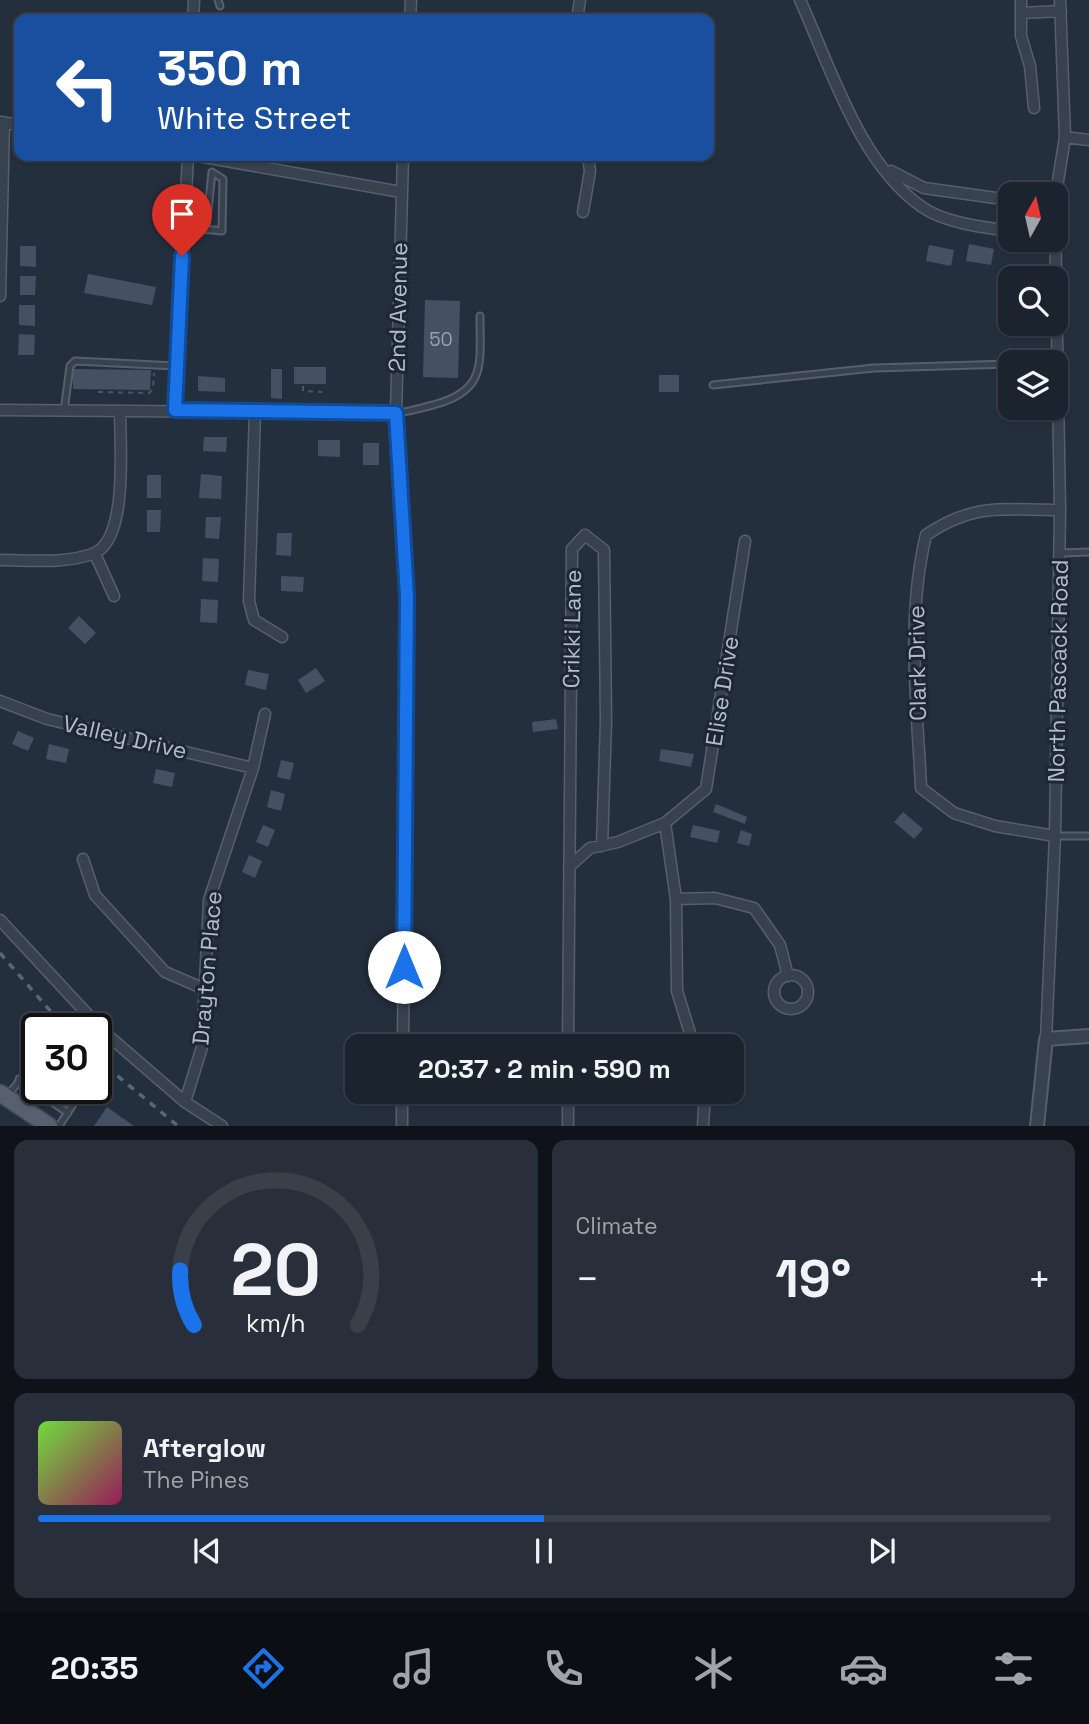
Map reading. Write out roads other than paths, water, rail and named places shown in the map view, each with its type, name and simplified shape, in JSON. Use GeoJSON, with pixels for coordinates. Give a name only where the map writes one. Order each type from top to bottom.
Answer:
{"type":"FeatureCollection","features":[{"type":"Feature","properties":{"kind":"main road"},"geometry":{"type":"LineString","coordinates":[[3,1095],[49,1125]]}},
{"type":"Feature","properties":{"kind":"street"},"geometry":{"type":"LineString","coordinates":[[800,0],[864,143],[881,166],[923,208],[970,225],[998,229]]}},
{"type":"Feature","properties":{"kind":"street"},"geometry":{"type":"LineString","coordinates":[[1021,0],[1021,36],[1030,66],[1034,108]]}},
{"type":"Feature","properties":{"kind":"street"},"geometry":{"type":"LineString","coordinates":[[1022,13],[1061,6],[1065,137],[1058,182]]}},
{"type":"Feature","properties":{"kind":"street"},"geometry":{"type":"LineString","coordinates":[[0,296],[2,122]]}},
{"type":"Feature","properties":{"kind":"street"},"geometry":{"type":"LineString","coordinates":[[1065,137],[1089,140]]}},
{"type":"Feature","properties":{"kind":"street"},"geometry":{"type":"LineString","coordinates":[[175,410],[188,161]]}},
{"type":"Feature","properties":{"kind":"street"},"geometry":{"type":"LineString","coordinates":[[226,161],[401,192]]}},
{"type":"Feature","properties":{"kind":"street","name":"2nd Avenue"},"geometry":{"type":"LineString","coordinates":[[403,161],[396,413],[407,596],[403,1034]]}},
{"type":"Feature","properties":{"kind":"street"},"geometry":{"type":"LineString","coordinates":[[583,212],[590,172],[589,161]]}},
{"type":"Feature","properties":{"kind":"street"},"geometry":{"type":"LineString","coordinates":[[881,166],[924,188],[998,198]]}},
{"type":"Feature","properties":{"kind":"street","name":"North Pascack Road"},"geometry":{"type":"LineString","coordinates":[[1052,252],[1056,350]]}},
{"type":"Feature","properties":{"kind":"street"},"geometry":{"type":"LineString","coordinates":[[0,410],[64,411],[119,407],[396,413]]}},
{"type":"Feature","properties":{"kind":"street"},"geometry":{"type":"LineString","coordinates":[[0,560],[61,559],[95,554],[110,538],[119,501],[119,407]]}},
{"type":"Feature","properties":{"kind":"street"},"geometry":{"type":"LineString","coordinates":[[256,411],[249,601],[254,620],[282,637]]}},
{"type":"Feature","properties":{"kind":"street","name":"North Pascack Road"},"geometry":{"type":"LineString","coordinates":[[1037,1125],[1046,1039],[1055,836],[1060,510],[1058,420]]}},
{"type":"Feature","properties":{"kind":"street","name":"Clark Drive"},"geometry":{"type":"LineString","coordinates":[[1055,836],[995,826],[954,813],[921,788],[913,638],[916,578],[926,535],[952,518],[980,510],[1060,510]]}},
{"type":"Feature","properties":{"kind":"street","name":"Crikki Lane"},"geometry":{"type":"LineString","coordinates":[[568,1034],[572,549],[585,535],[604,551],[606,721],[602,846]]}},
{"type":"Feature","properties":{"kind":"street","name":"Elise Drive"},"geometry":{"type":"LineString","coordinates":[[569,867],[590,848],[665,823],[706,789],[745,541]]}},
{"type":"Feature","properties":{"kind":"street"},"geometry":{"type":"LineString","coordinates":[[95,554],[114,596]]}},
{"type":"Feature","properties":{"kind":"street","name":"Valley Drive"},"geometry":{"type":"LineString","coordinates":[[0,701],[47,719],[253,768]]}},
{"type":"Feature","properties":{"kind":"street","name":"Drayton Place"},"geometry":{"type":"LineString","coordinates":[[185,1102],[202,1047],[202,988],[209,900],[253,768],[265,714]]}},
{"type":"Feature","properties":{"kind":"street"},"geometry":{"type":"LineString","coordinates":[[665,823],[676,899],[677,991],[690,1034]]}},
{"type":"Feature","properties":{"kind":"street"},"geometry":{"type":"LineString","coordinates":[[83,859],[95,895],[165,972],[202,988]]}},
{"type":"Feature","properties":{"kind":"street"},"geometry":{"type":"LineString","coordinates":[[676,899],[715,898],[754,908],[779,945],[788,976]]}},
{"type":"Feature","properties":{"kind":"street"},"geometry":{"type":"LineString","coordinates":[[0,920],[104,1032],[185,1102],[222,1125]]}},
{"type":"Feature","properties":{"kind":"street"},"geometry":{"type":"LineString","coordinates":[[1046,1039],[1089,1036]]}},
{"type":"Feature","properties":{"kind":"street"},"geometry":{"type":"LineString","coordinates":[[402,1104],[402,1125]]}},
{"type":"Feature","properties":{"kind":"street"},"geometry":{"type":"LineString","coordinates":[[568,1104],[568,1125]]}},
{"type":"Feature","properties":{"kind":"street"},"geometry":{"type":"LineString","coordinates":[[703,1125],[704,1104]]}},
{"type":"Feature","properties":{"kind":"lane"},"geometry":{"type":"LineString","coordinates":[[184,226],[206,230],[222,231],[223,179],[212,173],[206,230]]}},
{"type":"Feature","properties":{"kind":"lane"},"geometry":{"type":"LineString","coordinates":[[396,413],[451,400],[469,390],[477,374],[480,316]]}},
{"type":"Feature","properties":{"kind":"lane"},"geometry":{"type":"LineString","coordinates":[[64,411],[71,363],[176,366]]}},
{"type":"Feature","properties":{"kind":"lane"},"geometry":{"type":"LineString","coordinates":[[713,385],[874,368],[998,365]]}},
{"type":"Feature","properties":{"kind":"lane"},"geometry":{"type":"LineString","coordinates":[[1059,553],[1089,552]]}},
{"type":"Feature","properties":{"kind":"lane"},"geometry":{"type":"LineString","coordinates":[[1055,836],[1089,836]]}},
{"type":"Feature","properties":{"kind":"lane"},"geometry":{"type":"LineString","coordinates":[[3,1095],[19,1079]]}},
{"type":"Feature","properties":{"kind":"lane"},"geometry":{"type":"LineString","coordinates":[[57,1104],[68,1113]]}},
{"type":"Feature","properties":{"kind":"lane"},"geometry":{"type":"LineString","coordinates":[[59,1125],[74,1104]]}},
{"type":"Feature","properties":{"kind":"railway"},"geometry":{"type":"LineString","coordinates":[[0,953],[52,1013]]}},
{"type":"Feature","properties":{"kind":"railway"},"geometry":{"type":"LineString","coordinates":[[112,1071],[178,1126]]}}]}
